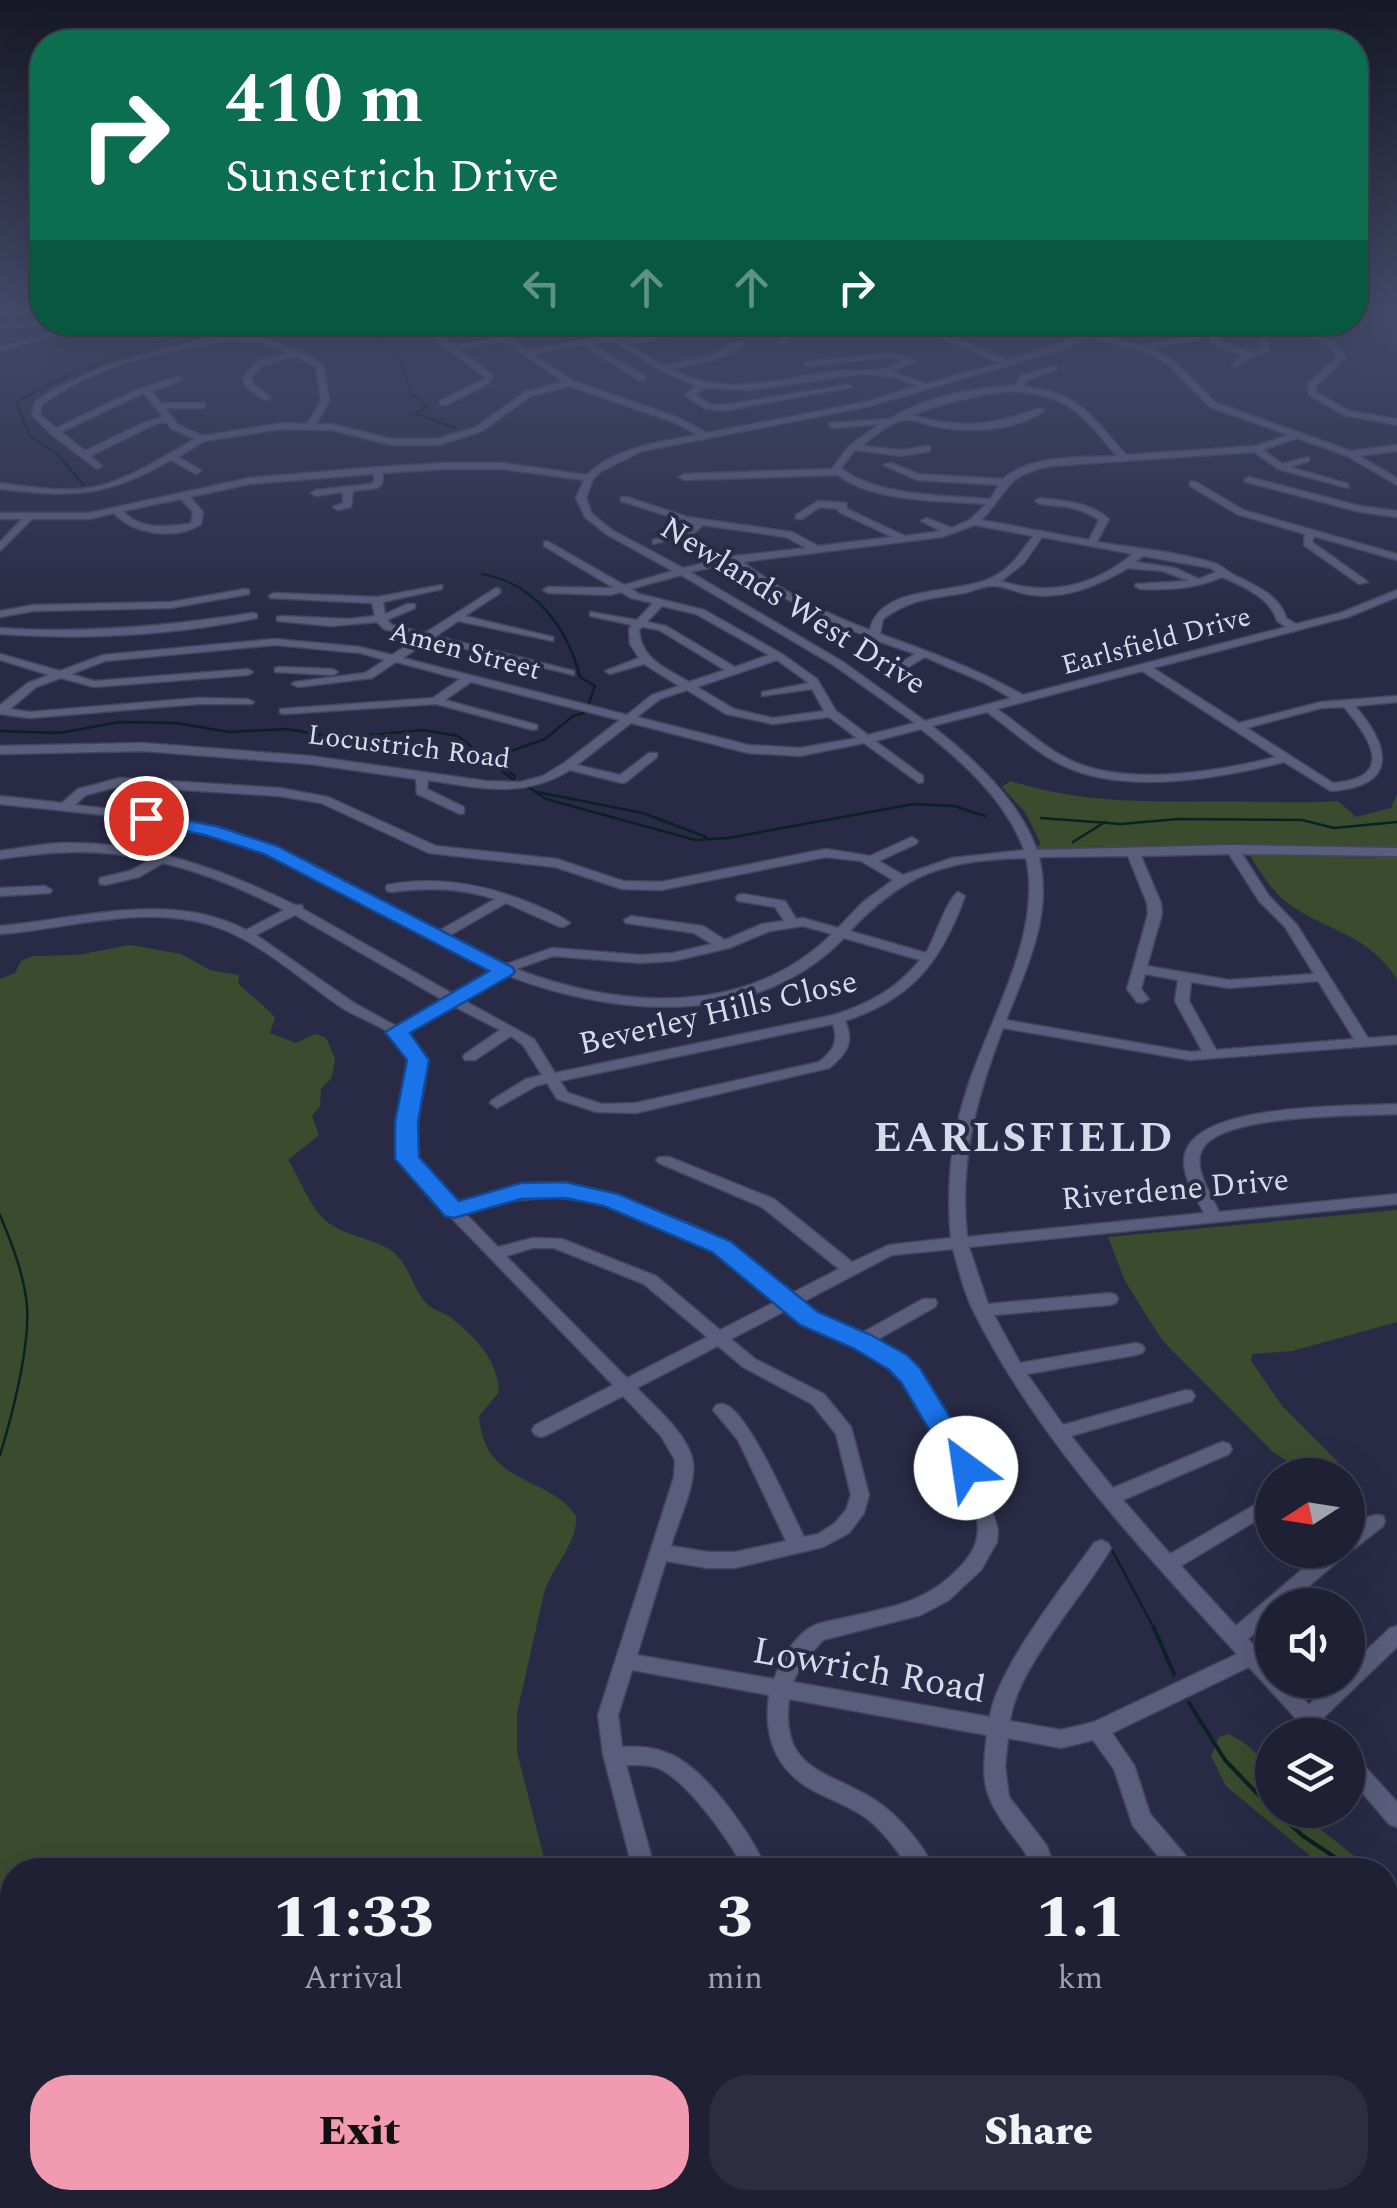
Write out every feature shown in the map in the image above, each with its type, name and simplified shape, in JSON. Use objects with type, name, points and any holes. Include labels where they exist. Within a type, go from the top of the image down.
[{"type":"street","points":[[38,414],[96,466]]},
{"type":"street","points":[[54,432],[93,414]]},
{"type":"street","points":[[165,414],[175,427],[202,439]]},
{"type":"street","points":[[311,425],[317,414]]},
{"type":"street","points":[[0,486],[53,492],[94,490],[128,480],[202,439],[311,425],[392,442],[438,442],[480,428],[500,414]]},
{"type":"street","points":[[659,414],[705,435]]},
{"type":"street","points":[[0,516],[118,512],[249,481],[378,470],[489,465],[588,478],[605,464],[639,449],[819,414]]},
{"type":"street","points":[[838,472],[838,464],[856,448],[888,421],[904,414]]},
{"type":"street","points":[[901,415],[957,428],[1003,424],[1031,414]]},
{"type":"street","points":[[1083,414],[1125,458]]},
{"type":"street","points":[[1240,414],[1350,454],[1397,482]]},
{"type":"street","points":[[1353,414],[1397,422]]},
{"type":"street","points":[[83,455],[106,447],[145,423],[168,419]]},
{"type":"street","points":[[833,425],[871,419],[888,421]]},
{"type":"street","points":[[975,522],[1002,482],[1039,465],[1256,449],[1296,435]]},
{"type":"street","points":[[856,448],[902,453],[927,449]]},
{"type":"street","points":[[1350,454],[1397,448]]},
{"type":"street","points":[[1256,449],[1281,467],[1345,486]]},
{"type":"street","points":[[170,456],[196,471]]},
{"type":"street","points":[[1281,467],[1306,459]]},
{"type":"street","points":[[888,465],[917,477],[1002,482]]},
{"type":"street","points":[[316,493],[374,486],[379,482],[378,470]]},
{"type":"street","points":[[684,477],[838,472],[874,488],[990,502]]},
{"type":"street","name":"Newlands West Drive","points":[[588,478],[581,498],[593,520],[812,648],[922,724],[961,756],[1005,803],[1033,854],[1038,874],[1035,925],[960,1133],[955,1180],[958,1241],[981,1310],[1059,1433],[1255,1659]]},
{"type":"street","points":[[1250,480],[1360,510],[1397,514]]},
{"type":"street","points":[[1193,484],[1240,512],[1397,557]]},
{"type":"street","points":[[338,506],[348,504],[348,491]]},
{"type":"street","points":[[118,512],[127,524],[136,527],[190,527],[196,524],[198,512],[184,496]]},
{"type":"street","points":[[624,499],[701,522],[789,534],[815,549]]},
{"type":"street","points":[[1040,501],[1100,514],[1104,519],[1093,541]]},
{"type":"street","points":[[799,518],[818,504],[842,506],[902,538]]},
{"type":"street","points":[[0,548],[27,518]]},
{"type":"street","points":[[926,521],[952,530]]},
{"type":"street","points":[[656,542],[685,534],[701,522]]},
{"type":"street","points":[[548,590],[602,594],[734,559],[902,538],[975,522],[1214,566],[1256,588],[1282,614],[1282,619],[1295,628]]},
{"type":"street","points":[[1310,533],[1305,538],[1307,543],[1363,582]]},
{"type":"street","points":[[874,639],[878,618],[884,612],[918,596],[996,583],[1018,564],[1038,534]]},
{"type":"street","points":[[548,544],[623,589],[700,612],[778,656],[816,686],[832,712],[919,780]]},
{"type":"street","points":[[1128,565],[1143,551]]},
{"type":"street","points":[[734,559],[751,575],[874,639],[990,680],[1021,699]]},
{"type":"street","points":[[996,583],[1026,592],[1057,594],[1128,565],[1153,564],[1182,572],[1196,581]]},
{"type":"street","points":[[1140,586],[1166,587],[1222,573]]},
{"type":"street","points":[[274,596],[376,600],[438,587]]},
{"type":"street","points":[[298,684],[368,676],[496,590]]},
{"type":"street","points":[[0,614],[33,608],[171,605],[246,592]]},
{"type":"street","name":"Earlsfield Drive","points":[[922,724],[1344,615],[1397,593]]},
{"type":"street","points":[[376,600],[381,620],[388,627],[570,673]]},
{"type":"street","points":[[660,602],[639,622],[634,636],[646,660],[730,712],[753,719],[788,720],[832,712]]},
{"type":"street","points":[[280,619],[381,620],[411,606]]},
{"type":"street","points":[[594,614],[662,628],[734,671]]},
{"type":"street","points":[[0,631],[115,632],[178,628],[254,616]]},
{"type":"street","points":[[456,616],[548,639]]},
{"type":"street","name":"Amen Street","points":[[0,711],[20,693],[56,673],[103,658],[275,642],[349,647],[765,752],[817,751],[922,724]]},
{"type":"street","points":[[893,672],[921,655]]},
{"type":"street","name":"Locustrich Road","points":[[0,750],[143,747],[310,760],[521,786],[547,779],[568,766],[656,696],[778,656]]},
{"type":"street","points":[[0,657],[101,684],[248,672]]},
{"type":"street","points":[[610,671],[646,660]]},
{"type":"street","points":[[1144,667],[1332,787],[1367,778],[1381,766],[1383,753],[1348,703]]},
{"type":"street","points":[[280,670],[324,671],[345,679]]},
{"type":"street","points":[[436,700],[469,678]]},
{"type":"street","points":[[766,694],[816,686]]},
{"type":"street","points":[[1238,728],[1321,705],[1397,699]]},
{"type":"street","points":[[284,711],[436,700],[533,727]]},
{"type":"street","points":[[0,711],[30,715],[198,701],[248,702]]},
{"type":"street","points":[[989,708],[1065,762],[1099,774],[1214,775],[1284,758]]},
{"type":"street","points":[[568,766],[622,779],[653,756]]},
{"type":"street","points":[[422,776],[421,791],[460,810]]},
{"type":"street","points":[[64,808],[88,790],[120,782],[300,794],[341,807],[434,850],[557,863],[604,881],[636,887],[672,884],[814,854],[845,854],[871,860],[902,878]]},
{"type":"street","points":[[0,800],[182,824],[253,843],[504,971],[580,997],[676,1003],[732,994],[772,980],[816,957],[871,898],[902,878],[948,863],[1033,854],[1232,849],[1397,852]]},
{"type":"street","points":[[871,860],[912,841]]},
{"type":"street","points":[[0,855],[67,847],[160,859],[230,877],[296,908],[530,1042],[562,1096],[584,1106],[636,1108],[824,1065],[837,1056],[844,1044],[844,1031],[837,1019]]},
{"type":"street","points":[[1232,849],[1264,898],[1290,925],[1364,1042]]},
{"type":"street","points":[[1133,852],[1155,914],[1134,989],[1142,999]]},
{"type":"street","points":[[105,881],[134,874],[160,859]]},
{"type":"street","points":[[392,888],[426,882],[476,888],[508,897],[563,924]]},
{"type":"street","points":[[0,892],[44,890]]},
{"type":"street","name":"Beverley Hills Close","points":[[497,1103],[531,1082],[837,1019],[895,996],[929,958],[948,927],[958,896]]},
{"type":"street","points":[[439,936],[508,897]]},
{"type":"street","points":[[742,898],[780,904],[791,922]]},
{"type":"street","points":[[245,936],[296,908]]},
{"type":"street","points":[[0,930],[177,913],[197,916],[245,936],[354,1009],[396,1032],[414,1050],[418,1060],[406,1122],[407,1159],[668,1430],[684,1460],[660,1552],[608,1715],[642,1858]]},
{"type":"street","points":[[631,920],[698,929],[724,945]]},
{"type":"street","points":[[396,1032],[504,971],[552,952],[656,958],[724,945],[766,927],[791,922],[840,931],[929,958]]},
{"type":"street","points":[[1140,969],[1229,984],[1322,977]]},
{"type":"street","points":[[1185,978],[1182,1001],[1211,1054]]},
{"type":"street","points":[[999,1022],[1158,1053],[1211,1054],[1397,1040]]},
{"type":"street","points":[[470,1057],[510,1030]]},
{"type":"street","points":[[1214,1218],[1192,1167],[1192,1154],[1206,1134],[1242,1120],[1397,1108]]},
{"type":"street","points":[[664,1160],[768,1203],[849,1268]]},
{"type":"street","points":[[454,1210],[496,1196],[543,1189],[610,1200],[721,1246],[809,1319],[862,1341],[898,1362],[911,1375],[966,1468],[989,1534],[959,1583],[937,1600],[817,1633],[803,1642],[791,1660],[776,1725],[790,1761],[802,1773],[867,1807],[888,1823],[915,1858]]},
{"type":"street","name":"Riverdene Drive","points":[[541,1430],[892,1249],[1397,1200]]},
{"type":"street","points":[[496,1253],[541,1242],[574,1249],[661,1286],[749,1363],[818,1399],[846,1432],[860,1495],[855,1513],[824,1540],[735,1560],[660,1552]]},
{"type":"street","points":[[981,1310],[1110,1299]]},
{"type":"street","points":[[862,1341],[929,1303]]},
{"type":"street","points":[[1017,1370],[1136,1349]]},
{"type":"street","points":[[1059,1433],[1186,1396]]},
{"type":"street","points":[[722,1410],[745,1436],[798,1545]]},
{"type":"street","points":[[1111,1497],[1223,1449]]},
{"type":"street","points":[[1170,1563],[1255,1512]]},
{"type":"street","points":[[1365,1529],[1376,1521]]},
{"type":"street","points":[[1040,1858],[1000,1801],[996,1788],[998,1730],[1008,1684],[1101,1548]]},
{"type":"street","points":[[1294,1588],[1317,1568]]},
{"type":"street","points":[[1235,1638],[1255,1621]]},
{"type":"street","points":[[1309,1718],[1397,1634]]},
{"type":"street","name":"Lowrich Road","points":[[626,1661],[1061,1739],[1098,1730],[1252,1656]]},
{"type":"street","name":"Newlands West Drive","points":[[1291,1698],[1309,1718]]},
{"type":"street","points":[[1098,1730],[1123,1765],[1141,1819],[1174,1858]]},
{"type":"street","points":[[615,1756],[649,1756],[671,1764],[747,1848],[751,1858]]},
{"type":"street","points":[[1365,1778],[1393,1805]]},
{"type":"green space","points":[[1010,781],[1073,795],[1134,801],[1338,801],[1356,817],[1391,808],[1397,794],[1397,979],[1373,952],[1281,898],[1241,843],[1059,849],[1048,858],[1015,859],[1041,844],[1025,812],[1002,787]]},
{"type":"green space","points":[[130,945],[181,954],[210,970],[239,975],[238,983],[275,1018],[270,1033],[296,1043],[315,1034],[326,1038],[335,1058],[332,1077],[321,1089],[320,1106],[312,1116],[319,1135],[288,1160],[323,1218],[393,1252],[428,1305],[450,1317],[483,1349],[494,1369],[499,1392],[479,1416],[493,1456],[505,1468],[565,1503],[576,1516],[573,1536],[544,1593],[517,1713],[517,1752],[544,1858],[0,1858],[0,979],[15,973],[21,961],[33,956],[77,955]]},
{"type":"green space","points":[[1397,1210],[1397,1322],[1292,1351],[1252,1354],[1251,1361],[1283,1407],[1334,1458],[1282,1458],[1273,1452],[1162,1340],[1125,1281],[1108,1237]]},
{"type":"green space","points":[[1228,1734],[1255,1753],[1255,1810],[1226,1786],[1211,1756],[1219,1737]]},
{"type":"green space","points":[[1277,1828],[1319,1828],[1357,1858],[1313,1858]]},
{"type":"waterway","points":[[21,414],[30,436],[57,454],[84,485]]},
{"type":"waterway","points":[[416,414],[455,428]]},
{"type":"waterway","points":[[482,574],[518,587],[546,611],[567,642],[580,677],[595,686],[589,703]]},
{"type":"waterway","points":[[514,780],[515,776],[502,767],[511,751],[545,739],[573,716],[584,713]]},
{"type":"waterway","points":[[0,731],[59,733],[120,722],[177,723],[229,732],[287,729],[338,738],[423,730],[458,736],[517,783]]},
{"type":"waterway","points":[[528,787],[546,799],[695,840],[728,838],[914,804],[954,806],[985,816]]},
{"type":"waterway","points":[[537,792],[643,813],[706,837]]},
{"type":"waterway","points":[[1041,818],[1104,823]]},
{"type":"waterway","points":[[1104,823],[1302,820],[1334,828],[1397,822]]},
{"type":"waterway","points":[[1073,842],[1104,823]]},
{"type":"waterway","points":[[0,1215],[20,1271],[27,1306],[19,1381],[0,1455]]},
{"type":"waterway","points":[[1112,1550],[1154,1629]]},
{"type":"waterway","points":[[1154,1629],[1174,1674]]},
{"type":"waterway","points":[[1189,1703],[1225,1760],[1255,1791]]},
{"type":"waterway","points":[[1294,1828],[1336,1858]]},
{"type":"district","name":"EARLSFIELD","points":[[1024,1138]]},
{"type":"route","points":[[146,818],[209,830],[270,850],[504,971],[396,1032],[414,1050],[418,1060],[419,1072],[406,1122],[407,1159],[454,1210],[521,1191],[565,1190],[610,1200],[721,1246],[809,1319],[862,1341],[898,1362],[911,1375],[966,1468]]}]
